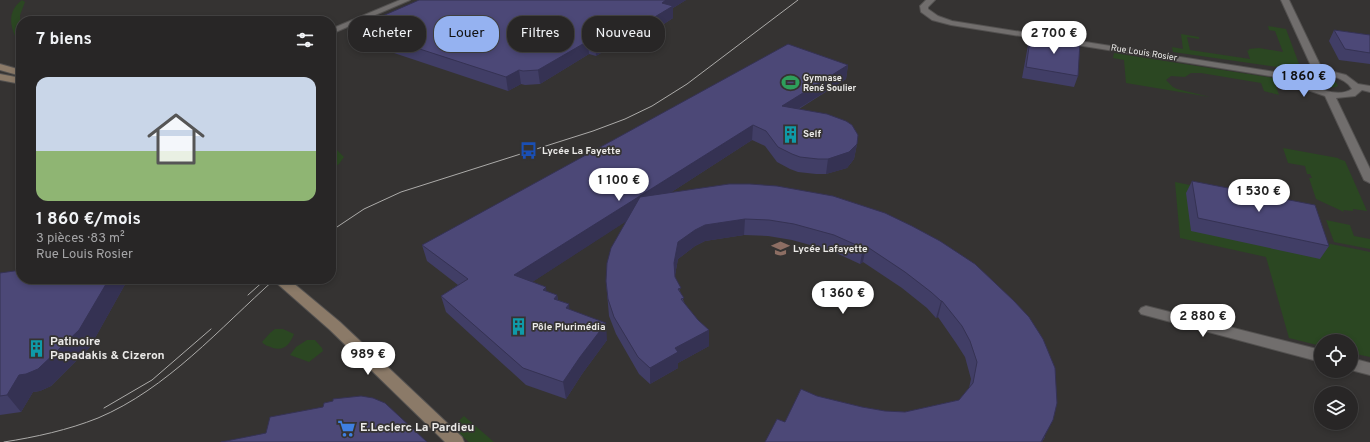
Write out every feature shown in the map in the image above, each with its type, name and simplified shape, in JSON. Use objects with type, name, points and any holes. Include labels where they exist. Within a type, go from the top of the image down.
[{"type":"main road","points":[[0,67],[16,72]]},
{"type":"main road","points":[[0,76],[16,80]]},
{"type":"main road","points":[[286,284],[335,326],[456,442]]},
{"type":"street","points":[[336,30],[406,0]]},
{"type":"street","name":"Rue Louis Rosier","points":[[931,0],[924,6],[924,10],[935,18],[951,22],[1293,77]]},
{"type":"street","points":[[1285,0],[1318,71]]},
{"type":"street","points":[[1356,86],[1357,90],[1348,95],[1329,94],[1305,87],[1297,82],[1293,77],[1293,73],[1298,71],[1318,71],[1341,77],[1356,86],[1370,89]]},
{"type":"street","points":[[1329,94],[1370,180]]},
{"type":"street","points":[[1146,311],[1314,354]]},
{"type":"street","points":[[1358,366],[1370,369]]},
{"type":"green space","points":[[22,0],[25,2],[20,16],[16,16],[15,36],[11,16]]},
{"type":"green space","points":[[1268,26],[1286,29],[1299,64],[1284,68],[1173,52],[1172,47],[1183,49],[1181,34],[1199,37],[1199,39],[1187,37],[1190,50],[1250,59],[1247,50],[1249,51],[1249,49],[1259,48],[1283,52],[1275,31],[1269,30]]},
{"type":"green space","points":[[1114,53],[1273,78],[1279,95],[1264,91],[1261,83],[1201,73],[1191,73],[1185,77],[1171,76],[1166,80],[1177,89],[1210,97],[1126,83],[1124,60],[1113,58]]},
{"type":"green space","points":[[1312,76],[1331,79],[1338,86],[1331,88],[1319,86],[1309,80]]},
{"type":"green space","points":[[1283,148],[1338,158],[1345,161],[1367,211],[1353,209],[1353,211],[1343,210],[1344,212],[1316,199],[1309,178],[1312,178],[1310,174],[1307,174],[1305,166],[1288,163]]},
{"type":"green space","points":[[336,149],[344,157],[336,166]]},
{"type":"green space","points":[[1175,182],[1308,209],[1326,243],[1370,252],[1370,357],[1358,354],[1358,334],[1314,334],[1314,344],[1289,338],[1266,257],[1180,238]]},
{"type":"green space","points":[[1326,220],[1350,225],[1354,236],[1370,239],[1370,249],[1334,242]]},
{"type":"green space","points":[[275,329],[283,329],[294,334],[289,344],[284,348],[273,348],[262,342]]},
{"type":"green space","points":[[307,340],[315,340],[323,351],[309,362],[290,355],[296,347]]},
{"type":"green space","points":[[464,416],[494,442],[469,442],[452,427]]},
{"type":"building","points":[[419,0],[666,0],[662,3],[673,6],[656,16],[582,16],[582,44],[574,49],[574,16],[507,16],[507,52],[569,52],[538,70],[519,70],[506,77],[426,51],[426,16],[382,16]]},
{"type":"building","points":[[1334,30],[1370,35],[1370,53],[1345,49]]},
{"type":"building","points":[[1031,34],[1080,42],[1078,76],[1026,67]]},
{"type":"building","points":[[788,44],[848,65],[782,106],[827,114],[846,121],[852,125],[858,135],[857,144],[849,152],[828,159],[800,157],[778,147],[766,131],[753,125],[514,275],[546,287],[543,290],[557,295],[554,299],[569,304],[566,308],[606,323],[563,382],[523,368],[441,296],[468,279],[422,245]]},
{"type":"building","points":[[1192,181],[1315,205],[1329,246],[1198,218]]},
{"type":"building","points":[[729,184],[777,186],[833,196],[885,213],[940,241],[975,264],[1029,317],[1043,339],[1055,368],[1057,403],[1053,420],[1041,442],[765,442],[777,419],[785,422],[801,389],[817,396],[862,407],[885,411],[905,412],[959,400],[973,383],[977,362],[970,341],[962,326],[942,301],[905,272],[866,246],[863,248],[834,235],[794,224],[769,220],[745,219],[705,225],[678,242],[674,263],[675,277],[681,288],[678,289],[684,298],[681,299],[698,320],[709,330],[675,348],[678,352],[650,368],[638,357],[614,317],[608,299],[606,281],[607,263],[611,248],[640,197]]},
{"type":"building","name":"Patinoire Papadakis & Cizeron","points":[[16,271],[16,284],[106,284],[79,330],[38,369],[19,375],[7,395],[0,396],[0,273]]},
{"type":"building","points":[[361,396],[373,398],[385,403],[427,442],[221,442],[266,433],[270,417],[323,407],[324,403],[333,401],[333,399]]},
{"type":"tram line","points":[[336,228],[364,209],[401,192],[593,131],[625,119],[652,106],[687,84],[798,0]]},
{"type":"tram line","points":[[248,295],[260,284]]},
{"type":"tram line","points":[[4,442],[64,430],[98,418],[123,406],[147,391],[192,356],[270,284]]},
{"type":"tram line","points":[[104,408],[152,380],[211,329]]},
{"type":"place","name":"Gymnase René Soulier","points":[[790,83]]},
{"type":"place","name":"Self","points":[[790,134]]},
{"type":"place","name":"Lycée La Fayette","points":[[529,151]]},
{"type":"place","name":"Lycée Lafayette","points":[[780,249]]},
{"type":"place","name":"Pôle Plurimédia","points":[[519,327]]},
{"type":"place","name":"Patinoire Papadakis & Cizeron","points":[[37,349]]},
{"type":"place","name":"E.Leclerc La Pardieu","points":[[347,428]]}]
